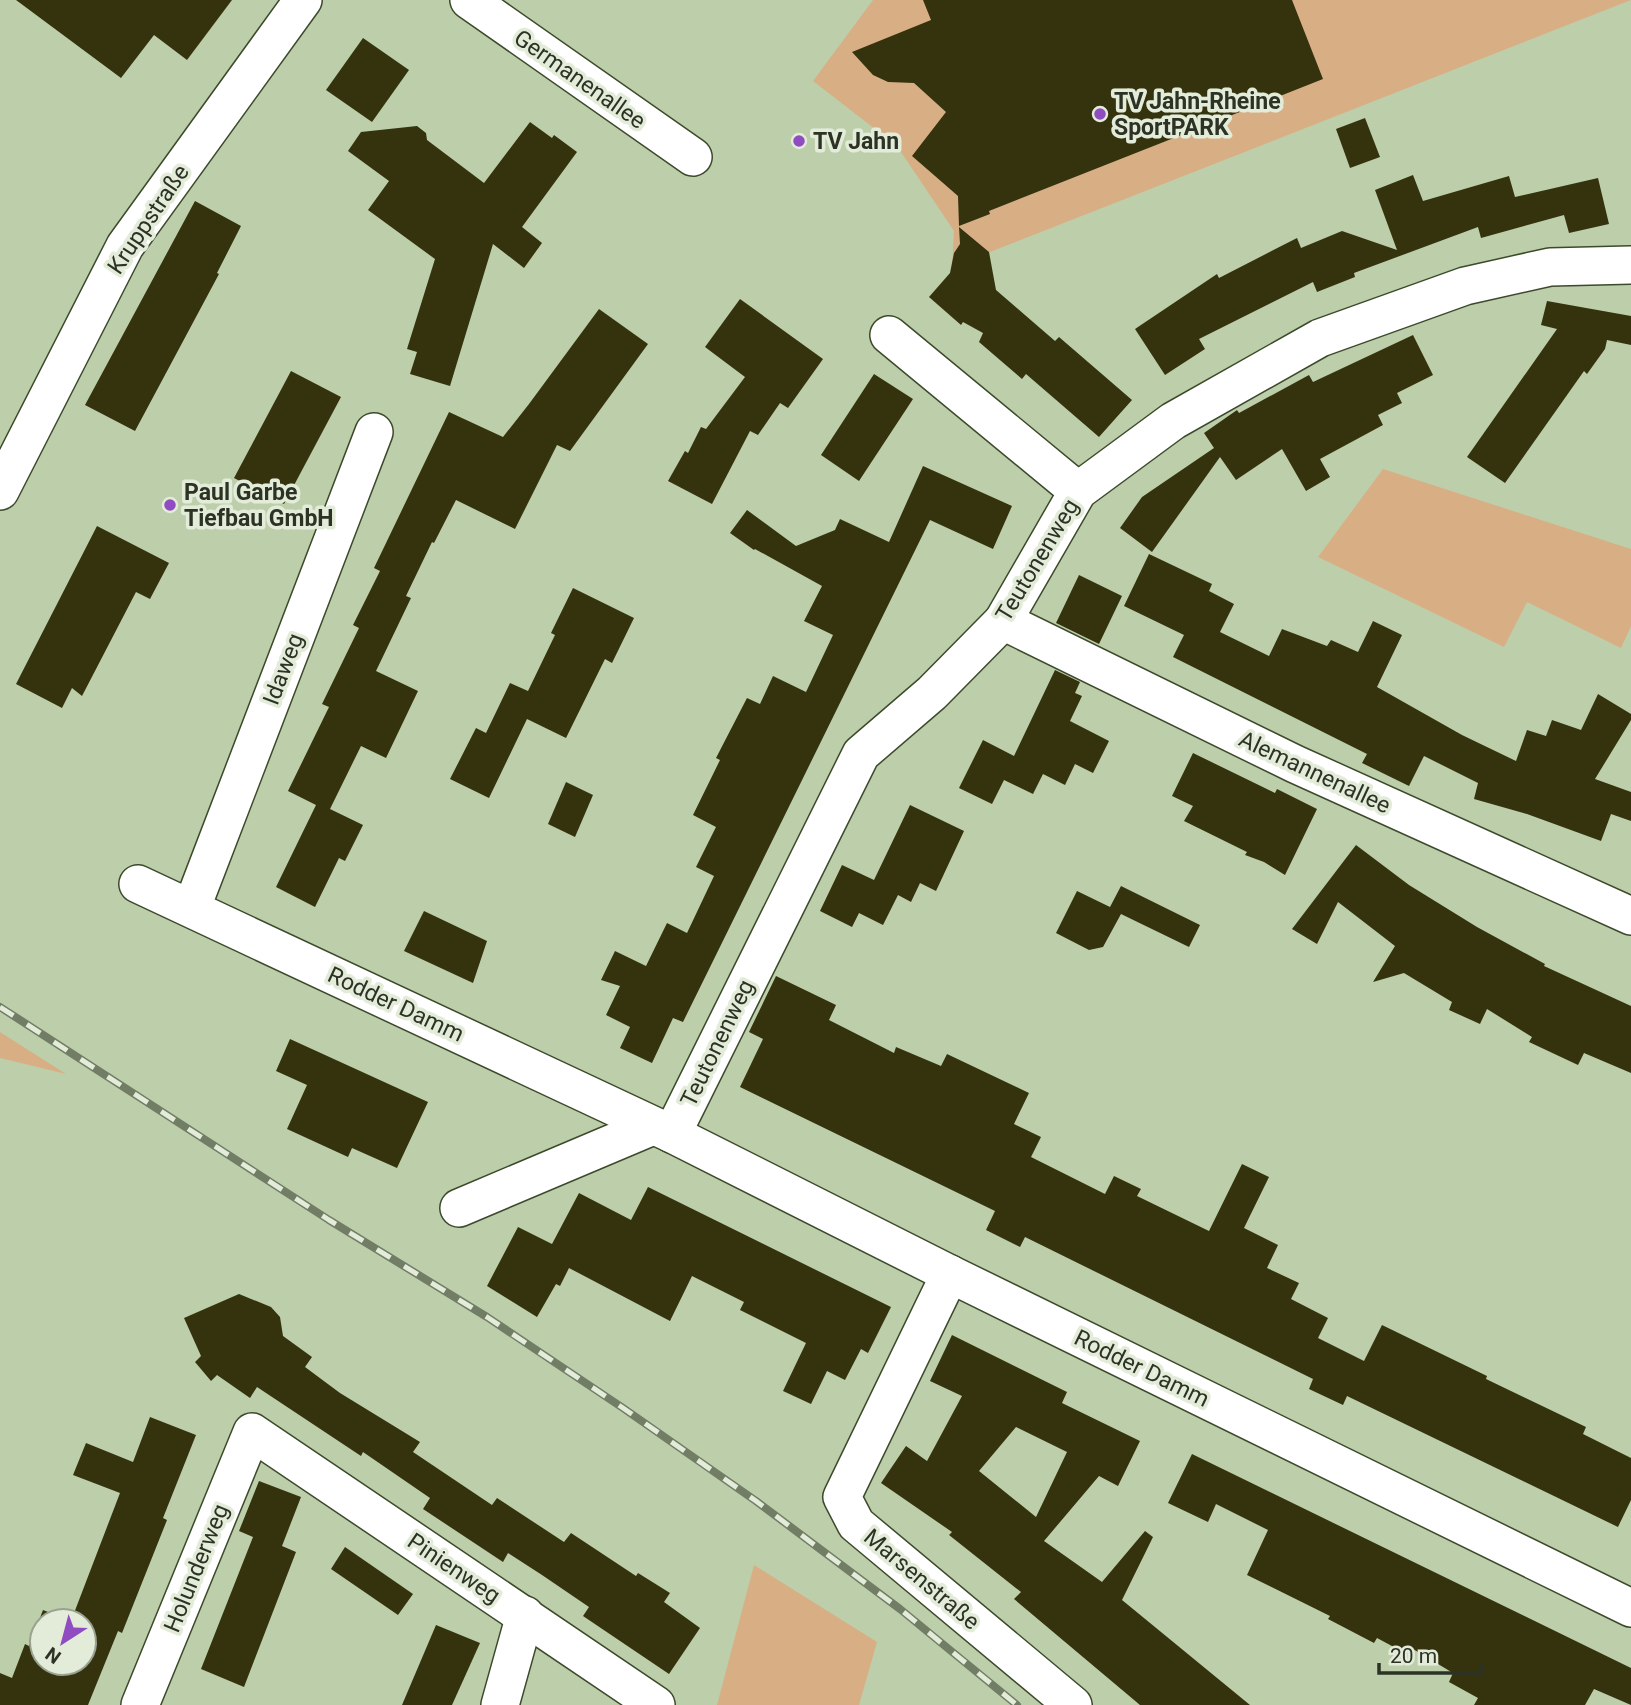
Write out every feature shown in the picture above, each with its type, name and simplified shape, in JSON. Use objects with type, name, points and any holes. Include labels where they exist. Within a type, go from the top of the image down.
[{"type":"street","name":"Kruppstraße","points":[[0,491],[125,246],[303,0]]},
{"type":"street","name":"Germanenallee","points":[[469,0],[692,157]]},
{"type":"street","name":"Teutonenweg","points":[[663,1130],[860,754],[932,693],[1003,621],[1078,491],[1173,421],[1320,338],[1465,286],[1550,267],[1631,265]]},
{"type":"street","points":[[889,335],[1078,491]]},
{"type":"street","name":"Idaweg","points":[[192,907],[374,432]]},
{"type":"street","name":"Alemannenallee","points":[[1003,621],[1295,764],[1631,916]]},
{"type":"street","name":"Rodder Damm","points":[[138,884],[663,1130],[1631,1608]]},
{"type":"street","points":[[459,1208],[663,1130]]},
{"type":"street","name":"Marsenstraße","points":[[950,1274],[842,1497],[856,1524],[1073,1705]]},
{"type":"street","name":"Pinienweg","points":[[252,1432],[656,1705]]},
{"type":"street","name":"Holunderweg","points":[[140,1705],[252,1432]]},
{"type":"street","points":[[500,1705],[525,1615]]},
{"type":"shaded area","name":"TV Jahn-Rheine SportPARK","points":[[873,0],[1631,0],[952,267],[954,231],[897,146],[813,81]]},
{"type":"shaded area","points":[[1383,469],[1631,549],[1631,626],[1621,648],[1527,602],[1504,647],[1318,557]]},
{"type":"shaded area","points":[[0,1032],[66,1074],[0,1058]]},
{"type":"shaded area","points":[[754,1565],[877,1642],[859,1705],[717,1705]]},
{"type":"building","points":[[16,0],[232,0],[187,60],[154,35],[121,78]]},
{"type":"building","points":[[923,0],[1292,0],[1323,79],[989,211],[990,214],[959,226],[958,196],[912,156],[946,112],[914,83],[888,82],[873,75],[852,52],[931,20]]},
{"type":"building","points":[[363,38],[409,70],[372,122],[326,90]]},
{"type":"building","points":[[1365,118],[1380,157],[1350,168],[1336,129]]},
{"type":"building","points":[[530,122],[577,152],[522,227],[542,243],[524,268],[493,244],[450,386],[410,374],[417,352],[407,349],[435,259],[368,210],[389,181],[348,151],[361,132],[417,126],[426,133],[427,140],[484,183]]},
{"type":"building","points":[[1413,175],[1423,201],[1509,176],[1515,197],[1598,178],[1609,224],[1569,233],[1564,215],[1481,238],[1478,227],[1354,273],[1355,277],[1317,292],[1313,282],[1199,339],[1205,349],[1165,375],[1135,329],[1217,274],[1219,278],[1297,238],[1301,248],[1342,231],[1397,250],[1375,190]]},
{"type":"building","points":[[195,201],[241,226],[217,273],[219,274],[135,431],[85,405]]},
{"type":"building","points":[[959,227],[989,252],[996,290],[1055,341],[1059,337],[1132,400],[1099,437],[1026,374],[1022,379],[979,342],[983,333],[963,322],[961,325],[929,297],[950,273],[954,253],[960,244]]},
{"type":"building","points":[[740,299],[823,359],[788,408],[780,403],[758,435],[750,431],[712,504],[668,481],[685,451],[688,453],[701,427],[706,429],[745,377],[705,347]]},
{"type":"building","points":[[1547,301],[1631,316],[1631,345],[1607,340],[1605,349],[1587,374],[1584,371],[1505,483],[1467,457],[1557,329],[1541,325]]},
{"type":"building","points":[[599,309],[648,344],[570,451],[557,445],[515,529],[456,500],[406,596],[411,598],[376,671],[418,691],[386,758],[361,746],[330,809],[363,825],[345,861],[339,858],[315,907],[276,887],[316,805],[288,791],[329,707],[322,704],[359,628],[353,625],[380,571],[374,568],[449,412],[503,437]]},
{"type":"building","points":[[1413,335],[1433,375],[1397,393],[1402,403],[1378,415],[1383,425],[1320,459],[1330,477],[1306,491],[1282,449],[1236,480],[1220,457],[1152,552],[1120,528],[1142,497],[1214,448],[1204,433],[1237,410],[1239,413],[1309,375],[1313,382]]},
{"type":"building","points":[[291,371],[341,397],[284,504],[234,478]]},
{"type":"building","points":[[874,374],[913,399],[859,481],[821,455]]},
{"type":"building","points":[[923,466],[1012,506],[993,549],[930,520],[683,1022],[673,1018],[652,1063],[620,1048],[630,1027],[606,1015],[620,986],[601,980],[615,951],[646,966],[667,923],[687,933],[714,876],[696,867],[716,827],[693,815],[720,760],[716,758],[747,698],[760,704],[773,676],[806,692],[833,635],[804,621],[822,586],[754,550],[730,533],[747,510],[796,546],[835,530],[840,519],[889,542]]},
{"type":"building","points":[[97,526],[169,563],[150,599],[136,592],[82,696],[72,688],[62,708],[16,684]]},
{"type":"building","points":[[1149,554],[1212,584],[1209,591],[1234,604],[1220,632],[1269,656],[1282,629],[1327,646],[1331,640],[1358,652],[1373,621],[1402,635],[1377,687],[1462,735],[1516,761],[1527,730],[1546,736],[1552,720],[1581,730],[1598,694],[1631,714],[1631,720],[1595,779],[1631,792],[1631,821],[1611,814],[1601,841],[1527,814],[1474,799],[1478,783],[1424,756],[1409,786],[1362,763],[1367,754],[1173,657],[1184,635],[1124,606]]},
{"type":"building","points":[[1079,575],[1122,596],[1099,644],[1056,623]]},
{"type":"building","points":[[573,588],[634,618],[612,663],[605,659],[566,738],[527,719],[489,798],[450,779],[476,728],[486,733],[510,683],[528,691],[555,635],[551,633]]},
{"type":"building","points":[[1055,670],[1080,682],[1075,693],[1082,696],[1070,721],[1109,741],[1093,773],[1075,764],[1065,785],[1043,774],[1033,794],[1004,780],[992,804],[959,788],[983,740],[1014,756]]},
{"type":"building","points":[[1193,753],[1275,793],[1277,789],[1317,809],[1285,875],[1264,862],[1245,855],[1247,852],[1184,821],[1193,806],[1172,796]]},
{"type":"building","points":[[566,782],[593,795],[575,837],[548,824]]},
{"type":"building","points":[[910,805],[964,831],[936,891],[920,883],[911,902],[898,895],[883,925],[859,913],[852,927],[820,911],[842,865],[874,880]]},
{"type":"building","points":[[1356,845],[1409,885],[1477,927],[1545,964],[1544,966],[1631,1006],[1631,1073],[1584,1053],[1578,1065],[1529,1042],[1532,1037],[1487,1009],[1480,1024],[1449,1010],[1452,1002],[1404,973],[1373,982],[1395,946],[1338,902],[1317,944],[1292,929]]},
{"type":"building","points":[[1121,886],[1200,925],[1189,947],[1121,914],[1103,947],[1089,950],[1056,933],[1077,891],[1110,907]]},
{"type":"building","points":[[424,911],[487,941],[473,983],[404,951]]},
{"type":"building","points":[[776,976],[836,1005],[829,1020],[894,1053],[896,1047],[941,1066],[947,1054],[1029,1093],[1014,1124],[1041,1137],[1031,1157],[1105,1194],[1114,1176],[1141,1189],[1137,1196],[1209,1231],[1242,1164],[1269,1177],[1244,1228],[1278,1245],[1267,1268],[1299,1283],[1291,1299],[1328,1318],[1318,1338],[1364,1361],[1382,1325],[1586,1427],[1583,1434],[1631,1458],[1631,1500],[1618,1527],[1347,1396],[1343,1405],[1309,1389],[1313,1379],[1025,1237],[1020,1247],[986,1230],[995,1211],[740,1087],[763,1039],[749,1032]]},
{"type":"building","points":[[290,1039],[428,1102],[397,1168],[352,1148],[348,1157],[287,1129],[307,1085],[276,1071]]},
{"type":"building","points":[[648,1187],[891,1307],[868,1353],[861,1349],[845,1380],[827,1371],[811,1404],[783,1391],[806,1343],[740,1310],[744,1302],[692,1276],[670,1321],[569,1268],[560,1286],[556,1284],[537,1317],[487,1286],[518,1227],[552,1244],[579,1193],[631,1220]]},
{"type":"building","points":[[239,1294],[271,1307],[280,1317],[283,1336],[312,1357],[305,1367],[340,1393],[420,1442],[413,1452],[492,1505],[497,1498],[564,1542],[571,1533],[636,1576],[638,1573],[670,1593],[664,1602],[700,1628],[669,1674],[583,1616],[589,1607],[542,1575],[508,1553],[503,1562],[423,1509],[430,1498],[363,1452],[361,1456],[257,1387],[250,1398],[217,1375],[211,1381],[195,1362],[201,1356],[184,1318]]},
{"type":"building","points":[[952,1335],[1067,1392],[1062,1403],[1140,1441],[1118,1486],[1099,1476],[1044,1541],[1102,1582],[1145,1531],[1153,1537],[1122,1600],[1250,1705],[1140,1705],[1014,1599],[1021,1592],[949,1535],[952,1532],[881,1483],[906,1446],[927,1461],[962,1396],[930,1381]],"holes":[[[1016,1427],[1067,1452],[1036,1517],[979,1471]]]},
{"type":"building","points":[[150,1417],[196,1435],[163,1518],[167,1520],[122,1633],[118,1631],[88,1705],[0,1705],[0,1673],[12,1678],[25,1644],[28,1646],[28,1677],[98,1677],[98,1607],[76,1607],[120,1493],[73,1475],[86,1443],[133,1462]]},
{"type":"building","points":[[1192,1454],[1631,1668],[1631,1705],[1594,1689],[1585,1705],[1474,1705],[1478,1698],[1449,1682],[1453,1673],[1408,1646],[1405,1653],[1377,1638],[1374,1643],[1328,1619],[1330,1616],[1247,1575],[1268,1530],[1216,1504],[1208,1522],[1168,1503]]},
{"type":"building","points":[[259,1481],[301,1497],[282,1546],[296,1552],[244,1687],[201,1669],[253,1537],[239,1531]]},
{"type":"building","points":[[345,1547],[413,1594],[398,1615],[331,1569]]},
{"type":"building","points":[[436,1625],[480,1643],[452,1705],[402,1705]]},
{"type":"railway","points":[[0,1007],[329,1220],[487,1317],[623,1408],[756,1501],[900,1609],[1017,1705]]},
{"type":"place","name":"TV Jahn-Rheine SportPARK","points":[[1100,114]]},
{"type":"place","name":"TV Jahn","points":[[799,141]]},
{"type":"place","name":"Paul Garbe Tiefbau GmbH","points":[[170,505]]}]
